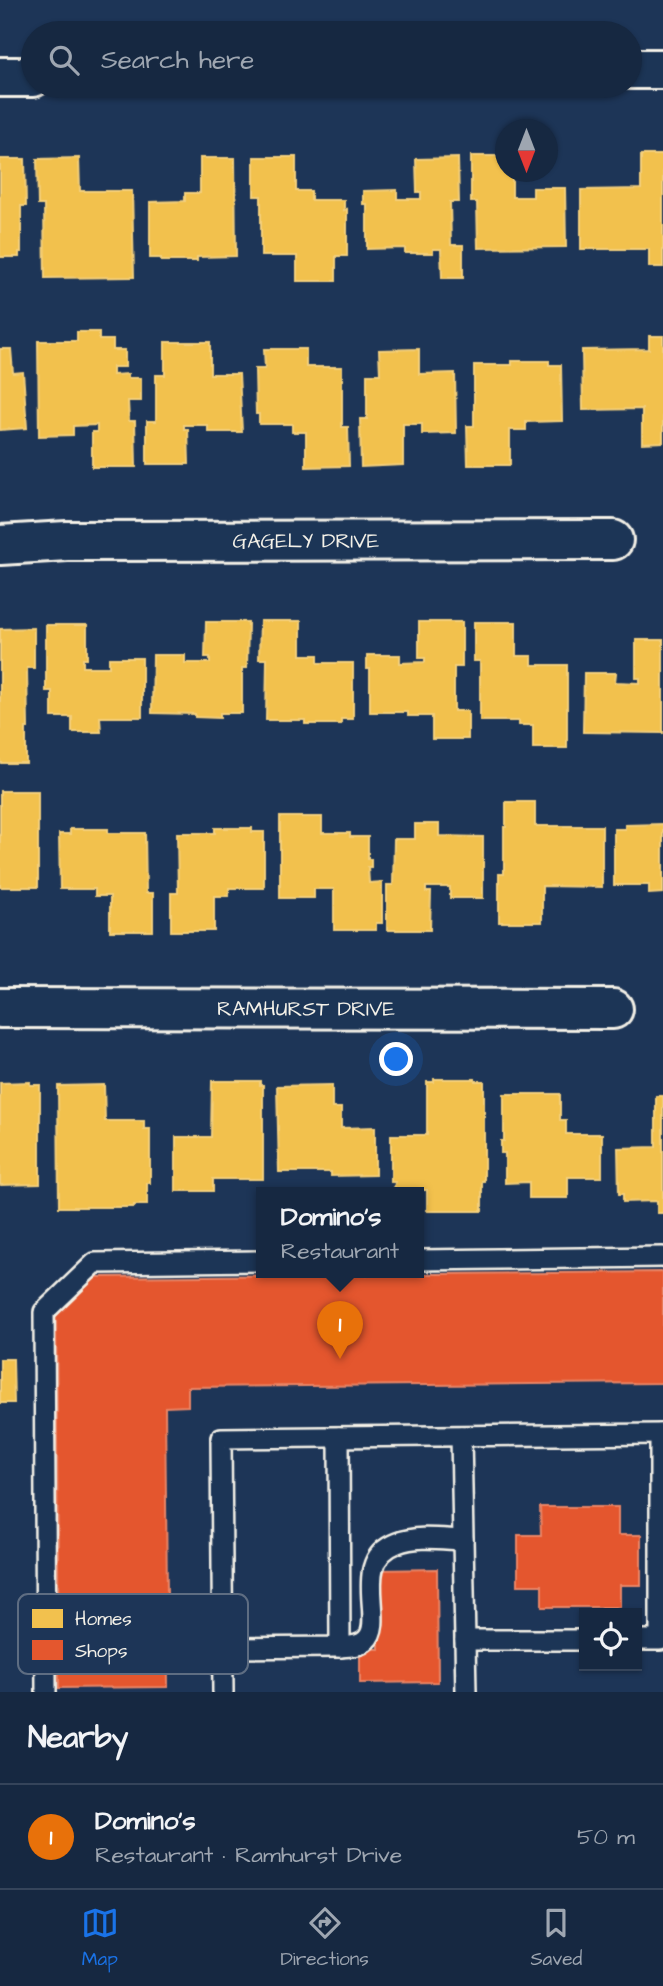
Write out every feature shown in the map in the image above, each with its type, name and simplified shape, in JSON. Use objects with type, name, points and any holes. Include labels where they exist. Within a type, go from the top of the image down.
[{"type":"street","points":[[642,69],[663,69]]},
{"type":"street","points":[[0,77],[21,77]]},
{"type":"street","name":"GAGELY DRIVE","points":[[0,545],[67,541],[613,540]]},
{"type":"street","name":"RAMHURST DRIVE","points":[[0,1008],[612,1009]]},
{"type":"lane","points":[[424,1260],[663,1257]]},
{"type":"lane","points":[[45,1594],[44,1312],[94,1263],[256,1261]]},
{"type":"lane","points":[[222,1594],[221,1438],[662,1434],[660,1640],[642,1640]]},
{"type":"lane","points":[[461,1436],[466,1692]]},
{"type":"lane","points":[[339,1437],[340,1647]]},
{"type":"lane","points":[[248,1648],[359,1645],[368,1639],[372,1630],[372,1572],[379,1556],[395,1544],[416,1538],[463,1540]]},
{"type":"lane","points":[[465,1640],[579,1640]]},
{"type":"lane","points":[[46,1674],[46,1692]]},
{"type":"lane","points":[[223,1674],[223,1692]]},
{"type":"building: Homes","points":[[641,155],[663,155],[663,267],[649,267],[649,249],[581,249],[581,190],[641,189]]},
{"type":"building: Homes","points":[[471,156],[495,156],[495,182],[512,182],[512,197],[533,197],[533,188],[565,188],[566,247],[478,248],[477,202],[471,202]]},
{"type":"building: Homes","points":[[254,157],[296,157],[296,191],[311,191],[311,200],[344,200],[344,210],[347,209],[347,256],[336,256],[336,281],[297,281],[297,256],[261,256],[261,196],[254,196]]},
{"type":"building: Homes","points":[[79,158],[80,191],[132,191],[134,277],[45,278],[44,205],[38,205],[37,159]]},
{"type":"building: Homes","points":[[200,158],[235,158],[236,256],[197,257],[197,261],[161,261],[161,258],[150,258],[150,202],[185,201],[185,193],[200,193]]},
{"type":"building: Homes","points":[[458,158],[459,202],[450,202],[451,245],[463,245],[463,278],[442,278],[441,249],[433,249],[433,253],[405,253],[405,248],[367,249],[367,204],[363,204],[363,191],[397,190],[397,199],[421,199],[421,192],[417,192],[416,159]]},
{"type":"building: Homes","points":[[0,159],[25,159],[26,206],[21,206],[19,257],[0,257]]},
{"type":"building: Homes","points":[[77,332],[99,332],[99,340],[113,340],[113,350],[125,350],[125,367],[113,367],[113,375],[128,374],[128,378],[141,378],[141,401],[128,401],[129,421],[135,421],[136,467],[92,467],[92,432],[97,432],[97,425],[73,426],[73,435],[39,436],[38,341],[77,341]]},
{"type":"building: Homes","points":[[649,336],[663,336],[663,442],[642,443],[642,409],[583,410],[582,350],[649,349]]},
{"type":"building: Homes","points":[[165,342],[210,342],[210,374],[239,374],[242,432],[208,432],[208,425],[184,425],[184,429],[188,429],[189,464],[147,464],[147,421],[156,421],[156,375],[165,375]]},
{"type":"building: Homes","points":[[0,349],[11,349],[13,373],[23,372],[27,428],[0,430]]},
{"type":"building: Homes","points":[[264,349],[306,349],[306,367],[342,367],[342,427],[348,427],[349,466],[306,467],[306,432],[292,432],[292,424],[259,424],[259,414],[256,414],[255,369],[265,369]]},
{"type":"building: Homes","points":[[419,349],[419,374],[455,373],[456,433],[422,434],[422,424],[403,424],[403,465],[361,467],[360,419],[367,419],[367,374],[380,374],[379,350]]},
{"type":"building: Homes","points":[[512,361],[549,361],[549,365],[561,365],[562,421],[526,422],[526,430],[510,430],[510,465],[468,465],[467,426],[474,426],[474,365],[512,365]]},
{"type":"building: Homes","points":[[260,621],[301,621],[301,655],[318,655],[318,663],[353,663],[353,719],[341,719],[341,724],[266,720],[267,659],[259,659]]},
{"type":"building: Homes","points":[[206,622],[248,622],[247,668],[242,668],[242,713],[220,713],[220,718],[195,717],[195,714],[152,713],[153,655],[185,655],[185,663],[210,663],[210,657],[205,657]]},
{"type":"building: Homes","points":[[419,622],[462,622],[462,667],[454,667],[454,711],[468,711],[468,739],[432,739],[432,716],[408,716],[408,712],[370,712],[370,669],[367,669],[367,655],[400,655],[400,663],[425,662],[425,658],[419,658]]},
{"type":"building: Homes","points":[[474,622],[516,622],[516,656],[532,656],[532,665],[567,665],[567,748],[533,748],[533,725],[519,725],[519,721],[480,721],[480,661],[474,661]]},
{"type":"building: Homes","points":[[46,625],[87,625],[87,659],[83,659],[83,667],[109,667],[109,658],[142,658],[142,717],[100,717],[101,732],[72,732],[72,717],[52,717],[52,691],[46,691]]},
{"type":"building: Homes","points":[[34,628],[34,668],[27,668],[26,763],[0,763],[0,629]]},
{"type":"building: Homes","points":[[636,640],[663,640],[663,733],[583,732],[584,673],[616,673],[615,682],[640,683],[640,678],[636,678]]},
{"type":"building: Homes","points":[[0,791],[38,791],[38,887],[0,887]]},
{"type":"building: Homes","points":[[506,802],[535,802],[535,826],[602,826],[602,887],[542,886],[542,922],[499,922],[499,874],[504,874]]},
{"type":"building: Homes","points":[[280,817],[322,817],[322,833],[350,833],[350,837],[368,837],[368,859],[371,859],[371,867],[368,867],[369,883],[382,882],[382,923],[376,923],[376,930],[334,930],[334,889],[314,889],[314,898],[280,898]]},
{"type":"building: Homes","points":[[415,824],[439,824],[439,836],[483,837],[483,898],[450,898],[450,887],[426,887],[426,892],[431,892],[430,930],[387,930],[387,885],[393,885],[394,839],[415,839]]},
{"type":"building: Homes","points":[[663,824],[663,893],[649,894],[649,885],[614,885],[614,829],[625,829],[625,825]]},
{"type":"building: Homes","points":[[215,828],[252,828],[252,832],[264,832],[264,888],[229,888],[229,896],[214,896],[214,931],[171,931],[171,893],[178,893],[177,833],[215,833]]},
{"type":"building: Homes","points":[[70,829],[145,833],[146,893],[153,893],[153,931],[110,931],[110,896],[95,896],[95,889],[60,889],[59,834],[70,834]]},
{"type":"building: Homes","points":[[434,1079],[484,1081],[482,1211],[427,1211],[427,1190],[424,1190],[424,1187],[394,1187],[395,1182],[391,1182],[391,1135],[427,1135],[427,1082],[434,1082]]},
{"type":"building: Homes","points":[[212,1081],[260,1081],[260,1085],[263,1085],[263,1179],[213,1179],[213,1191],[176,1191],[176,1137],[211,1137]]},
{"type":"building: Homes","points":[[30,1082],[30,1085],[40,1085],[40,1184],[0,1185],[0,1083]]},
{"type":"building: Homes","points":[[104,1085],[105,1121],[144,1121],[144,1129],[150,1129],[150,1183],[147,1183],[147,1205],[59,1207],[58,1086]]},
{"type":"building: Homes","points":[[332,1085],[332,1108],[341,1108],[341,1128],[375,1127],[375,1175],[331,1176],[331,1172],[279,1172],[277,1086]]},
{"type":"building: Homes","points":[[504,1094],[560,1094],[560,1120],[566,1120],[566,1134],[602,1134],[602,1177],[568,1177],[568,1198],[529,1198],[529,1182],[505,1183],[505,1153],[501,1153],[501,1141],[504,1141]]},
{"type":"building: Homes","points":[[656,1096],[663,1096],[663,1213],[657,1213],[657,1201],[623,1202],[623,1194],[619,1194],[618,1148],[656,1147]]},
{"type":"building: Homes","points":[[0,1359],[13,1359],[14,1403],[0,1403]]},
{"type":"building: Shops","points":[[663,1272],[663,1383],[188,1387],[188,1406],[165,1407],[167,1594],[58,1594],[56,1313],[92,1277],[424,1278],[424,1274]]},
{"type":"building: Shops","points":[[540,1507],[618,1507],[618,1535],[641,1535],[641,1585],[620,1585],[620,1607],[542,1607],[542,1585],[518,1585],[518,1535],[541,1535]]},
{"type":"building: Shops","points":[[437,1569],[438,1682],[360,1683],[360,1649],[379,1649],[378,1570]]},
{"type":"building: Shops","points":[[59,1674],[168,1674],[168,1687],[59,1688]]},
{"type":"place","name":"Domino's","points":[[340,1359]]}]
